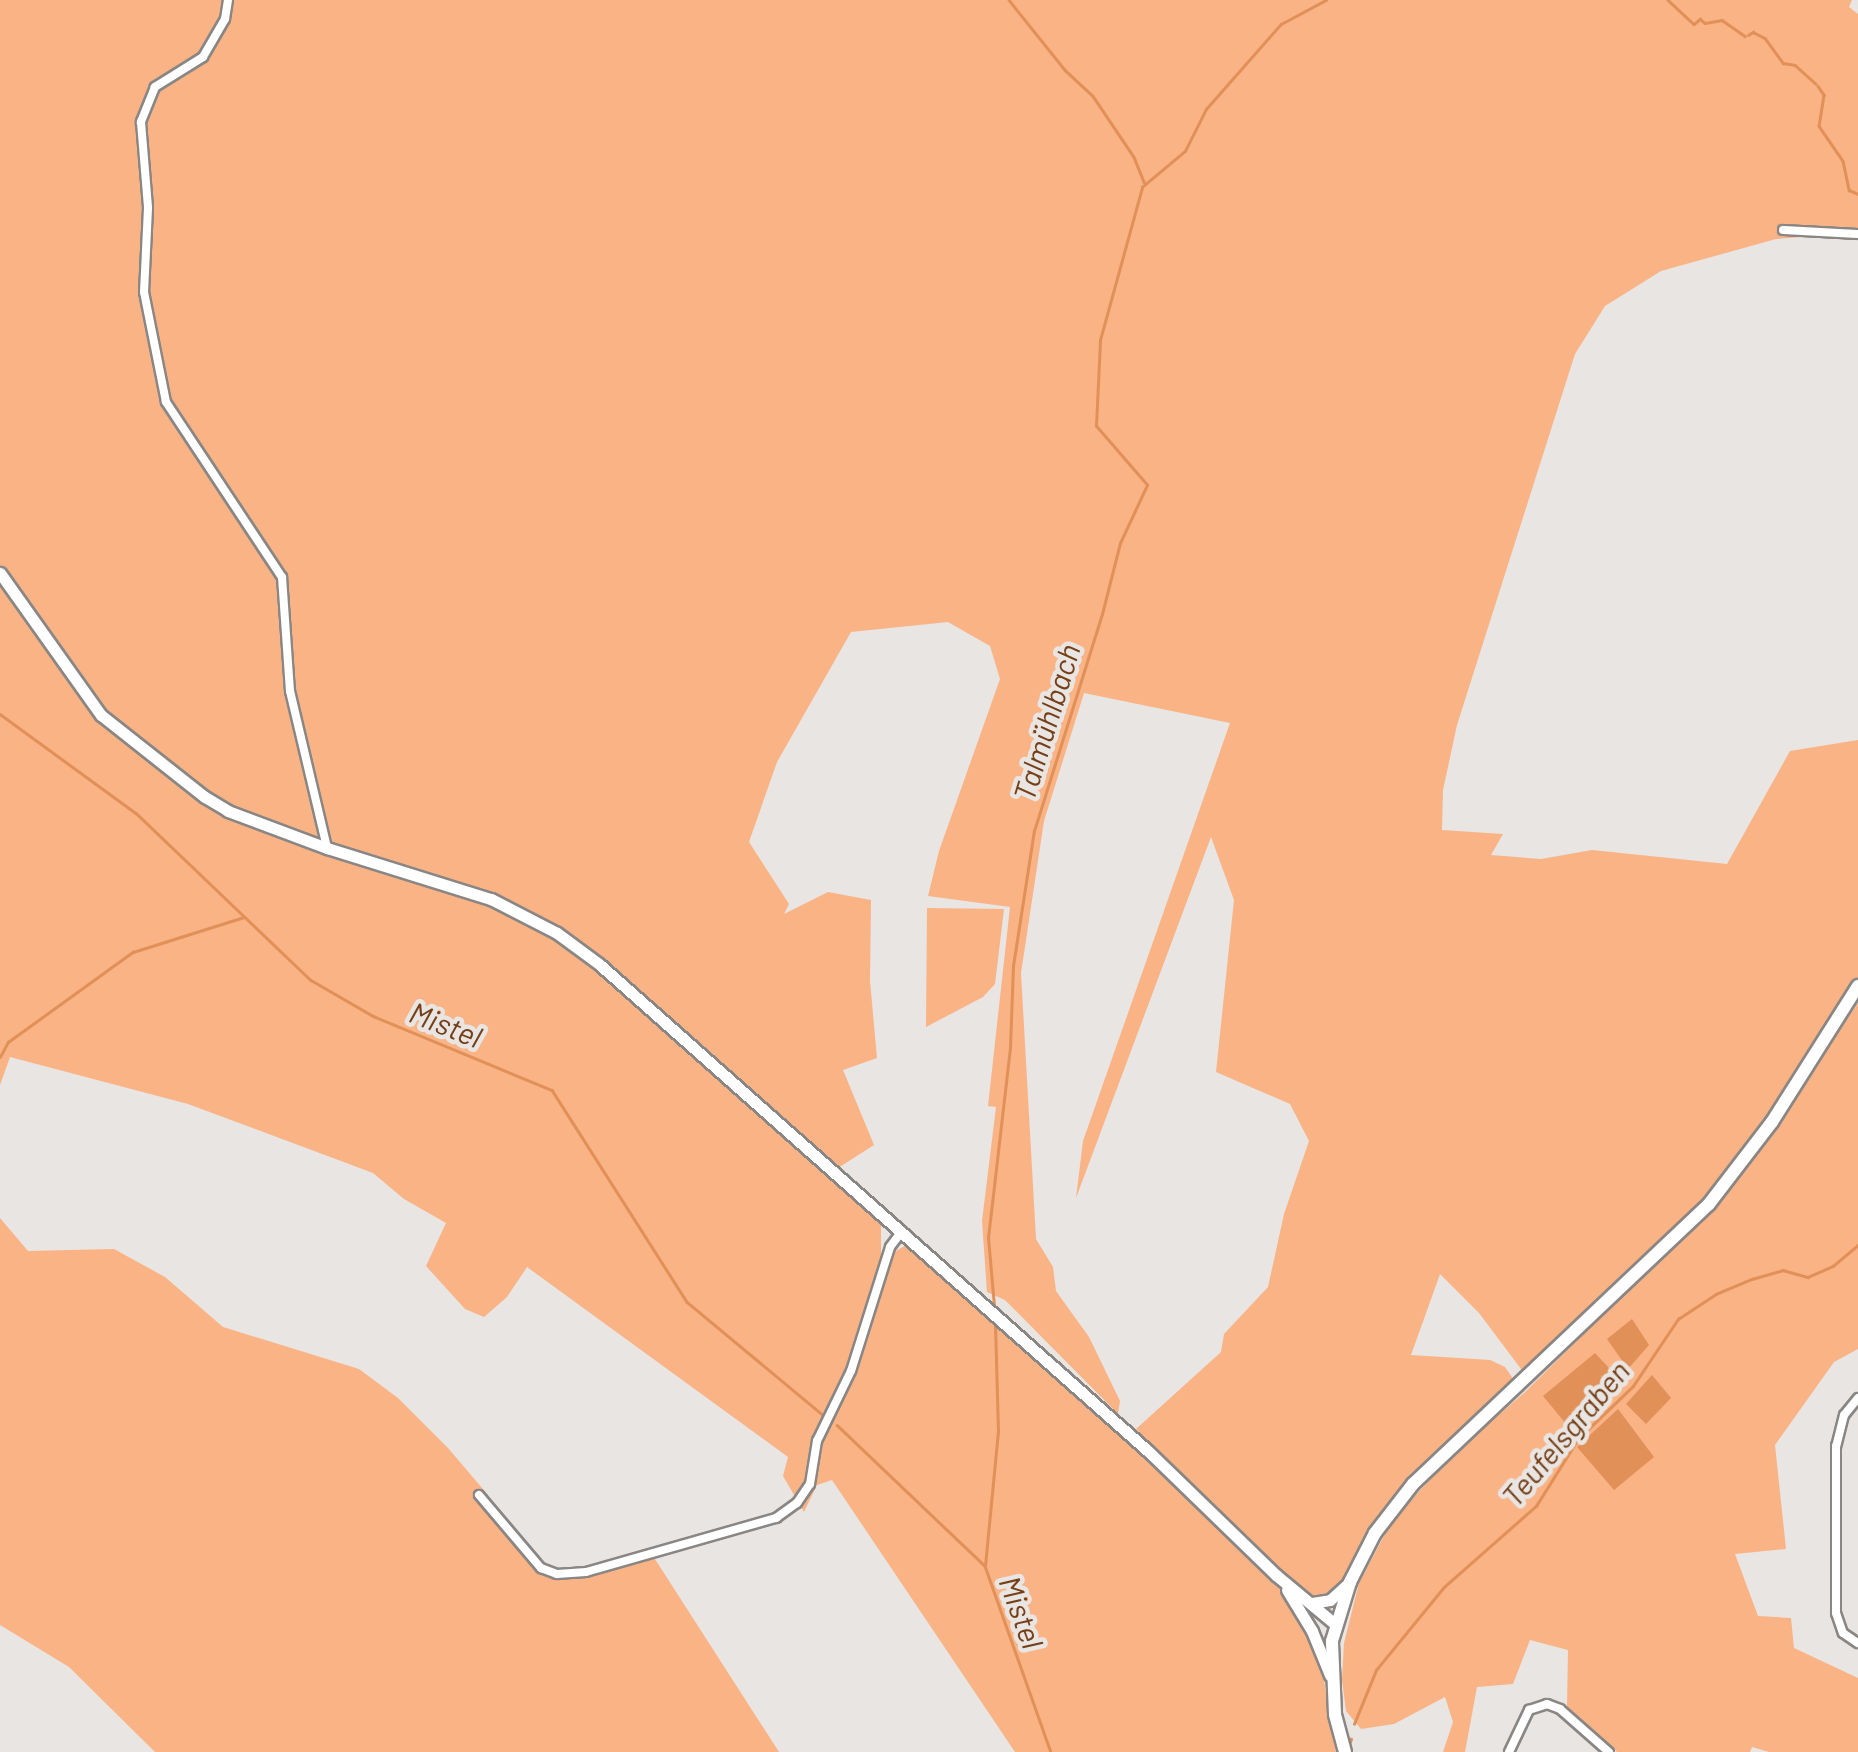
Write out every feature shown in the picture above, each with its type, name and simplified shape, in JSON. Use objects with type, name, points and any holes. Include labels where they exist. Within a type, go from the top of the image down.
[{"type":"main road","points":[[0,572],[100,715],[152,758],[228,811],[327,848],[464,888],[558,933],[599,964],[1230,1526],[1276,1576],[1305,1618],[1332,1680]]},
{"type":"main road","points":[[1345,1752],[1332,1680],[1334,1626],[1350,1582],[1375,1533],[1413,1484],[1709,1204],[1772,1122],[1858,986]]},
{"type":"main road","points":[[1276,1576],[1334,1626]]},
{"type":"main road","points":[[1309,1603],[1330,1600],[1350,1582]]},
{"type":"main road","points":[[1305,1618],[1334,1626]]},
{"type":"street","points":[[228,0],[225,19],[203,57],[155,87],[141,122],[148,208],[144,292],[166,402],[282,577],[290,691],[327,848]]},
{"type":"street","points":[[1782,230],[1858,234]]},
{"type":"street","points":[[479,1494],[541,1568],[557,1574],[586,1572],[776,1518],[797,1503],[810,1484],[817,1441],[850,1371],[890,1247],[902,1232]]},
{"type":"street","points":[[1858,1398],[1844,1415],[1836,1446],[1836,1613],[1843,1633],[1858,1643]]},
{"type":"street","points":[[1509,1752],[1528,1710],[1547,1704],[1560,1709],[1608,1752]]},
{"type":"shaded area","points":[[0,0],[1852,0],[1849,7],[1858,14],[1858,233],[1776,239],[1661,271],[1605,306],[1575,354],[1457,725],[1443,790],[1442,830],[1503,834],[1491,855],[1541,859],[1592,850],[1727,864],[1790,751],[1858,740],[1858,978],[1755,1134],[1698,1210],[1524,1373],[1479,1313],[1440,1274],[1411,1355],[1490,1360],[1505,1367],[1516,1383],[1422,1469],[1330,1597],[1311,1598],[1302,1592],[1136,1429],[1221,1352],[1224,1334],[1268,1287],[1284,1214],[1309,1141],[1290,1104],[1216,1072],[1234,900],[1211,837],[1076,1198],[1083,1141],[1230,723],[1084,693],[1044,821],[1021,973],[1036,1239],[1053,1267],[1056,1291],[1089,1337],[1120,1401],[1118,1414],[1005,1300],[987,1292],[982,1221],[996,1107],[988,1106],[1010,907],[928,896],[939,851],[1000,679],[990,646],[948,622],[851,632],[777,762],[749,842],[789,904],[784,914],[828,892],[871,900],[870,981],[877,1058],[843,1070],[874,1145],[830,1173],[881,1225],[881,1260],[911,1242],[1179,1486],[1276,1582],[1320,1656],[1336,1752],[1015,1752],[832,1480],[817,1485],[804,1512],[783,1476],[788,1457],[527,1267],[507,1297],[484,1317],[465,1309],[426,1266],[446,1223],[404,1199],[373,1173],[188,1104],[10,1057],[0,1085]]},
{"type":"shaded area","points":[[927,908],[1004,909],[995,984],[983,997],[926,1027]]},
{"type":"shaded area","points":[[1858,1003],[1858,1349],[1834,1362],[1775,1445],[1786,1549],[1735,1554],[1758,1616],[1791,1618],[1794,1648],[1858,1678],[1858,1752],[1769,1752],[1752,1747],[1750,1752],[1617,1752],[1567,1707],[1568,1650],[1530,1640],[1513,1684],[1477,1687],[1465,1752],[1443,1752],[1453,1722],[1445,1697],[1394,1724],[1361,1729],[1346,1711],[1342,1680],[1344,1643],[1359,1583],[1393,1519],[1457,1451],[1524,1393],[1711,1209],[1768,1136]]},
{"type":"shaded area","points":[[0,1218],[28,1251],[114,1249],[165,1277],[223,1327],[359,1369],[398,1398],[448,1448],[488,1495],[489,1510],[540,1569],[556,1576],[653,1556],[779,1752],[155,1752],[69,1667],[0,1625]]},
{"type":"shaded area","points":[[1632,1319],[1649,1345],[1628,1369],[1607,1339]]},
{"type":"shaded area","points":[[1595,1353],[1622,1382],[1572,1431],[1543,1396]]},
{"type":"shaded area","points":[[1652,1375],[1671,1398],[1646,1424],[1626,1404]]},
{"type":"shaded area","points":[[1618,1409],[1654,1457],[1614,1490],[1577,1447]]},
{"type":"waterway","points":[[1009,0],[1065,70],[1093,96],[1134,157],[1144,182]]},
{"type":"waterway","name":"Talmühlbach","points":[[994,1306],[988,1238],[1010,1047],[1013,966],[1034,831],[1102,614],[1120,543],[1147,485],[1096,426],[1100,340],[1142,187],[1185,151],[1206,109],[1281,24],[1326,0]]},
{"type":"waterway","points":[[1668,0],[1694,24],[1700,19],[1705,23],[1722,20],[1745,36]]},
{"type":"waterway","points":[[1748,35],[1753,32],[1765,38],[1783,63],[1795,65],[1816,84]]},
{"type":"waterway","points":[[1818,86],[1824,95],[1819,126],[1843,161],[1849,190],[1858,194]]},
{"type":"waterway","name":"Mistel","points":[[0,714],[136,813],[311,980],[373,1016],[552,1090],[687,1302],[823,1415]]},
{"type":"waterway","points":[[0,1057],[8,1042],[133,952],[244,917]]},
{"type":"waterway","name":"Teufelsgraben","points":[[1354,1724],[1376,1670],[1444,1587],[1536,1506],[1578,1439],[1633,1386],[1678,1319],[1716,1294],[1752,1279],[1783,1270],[1808,1277],[1833,1266],[1858,1245]]},
{"type":"waterway","name":"Talmühlbach","points":[[985,1566],[998,1432],[995,1324]]},
{"type":"waterway","name":"Mistel","points":[[837,1425],[985,1566],[1051,1752]]}]
